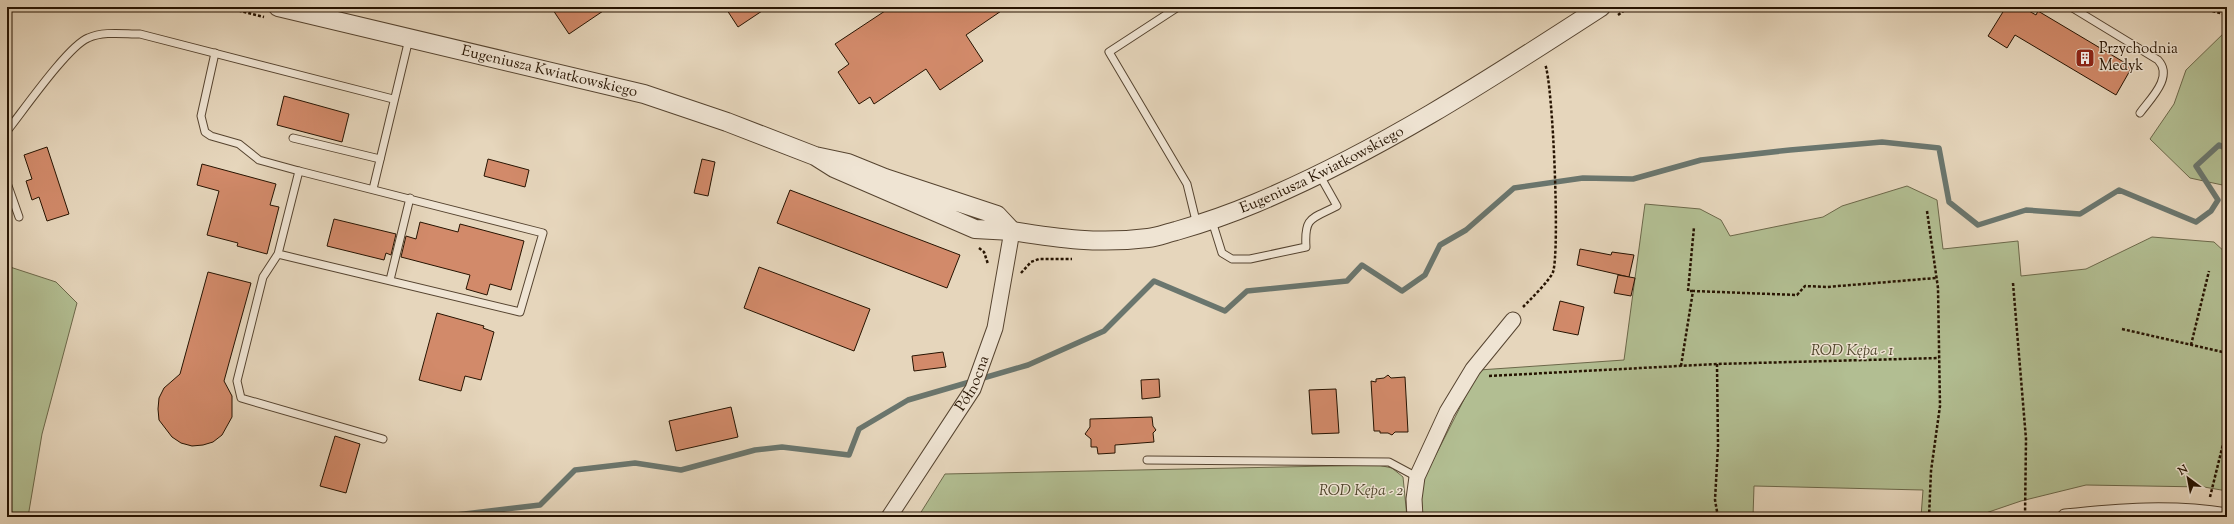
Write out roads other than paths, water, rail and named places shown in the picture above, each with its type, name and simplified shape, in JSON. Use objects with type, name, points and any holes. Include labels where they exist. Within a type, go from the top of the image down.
[{"type":"street","name":"Eugeniusza Kwiatkowskiego","points":[[278,7],[644,94],[727,122],[815,156],[834,168],[975,229],[1012,231],[1076,241],[1115,241],[1150,238],[1204,223],[1282,193],[1544,57],[1601,7]]},
{"type":"street","name":"Północna","points":[[889,517],[973,389],[995,328],[1012,231]]},
{"type":"street","points":[[1415,517],[1414,499],[1417,477],[1447,412],[1469,376],[1513,320]]},
{"type":"street","points":[[2066,517],[2115,512],[2162,511],[2209,513],[2227,516]]},
{"type":"lane","points":[[1178,7],[1110,52],[1187,184],[1204,223],[1222,253],[1232,259],[1250,259],[1306,246],[1305,228],[1308,222],[1337,206],[1319,174]]},
{"type":"lane","points":[[2071,7],[2158,60],[2163,65],[2165,72],[2163,81],[2140,113]]},
{"type":"lane","points":[[7,131],[71,50],[87,38],[102,34],[140,34],[393,99]]},
{"type":"lane","points":[[373,189],[393,99],[409,38]]},
{"type":"lane","points":[[215,54],[201,116],[205,132],[211,136],[239,144],[259,160],[543,233],[520,312],[278,254]]},
{"type":"lane","points":[[293,138],[380,159]]},
{"type":"lane","points":[[299,171],[278,254],[263,277],[237,381],[242,398],[383,439]]},
{"type":"lane","points":[[7,183],[19,217]]},
{"type":"lane","points":[[390,280],[410,198]]},
{"type":"lane","points":[[1147,460],[1389,462],[1417,477]]},
{"type":"waterway","points":[[393,517],[456,515],[540,505],[575,470],[635,463],[681,470],[755,450],[782,447],[849,455],[859,429],[908,400],[1028,365],[1104,331],[1154,281],[1225,311],[1247,291],[1347,281],[1362,265],[1402,291],[1425,275],[1440,245],[1466,230],[1514,188],[1583,178],[1633,179],[1701,160],[1882,142],[1939,148],[1949,202],[1978,225],[2026,210],[2080,214],[2119,190],[2196,222],[2211,211],[2218,200],[2196,166],[2219,145],[2227,149]]},
{"type":"place","name":"Przychodnia Medyk","points":[[2085,58]]},
{"type":"park label","name":"ROD Kępa - 1","points":[[1852,351]]},
{"type":"park label","name":"ROD Kępa - 2","points":[[1361,491]]}]
